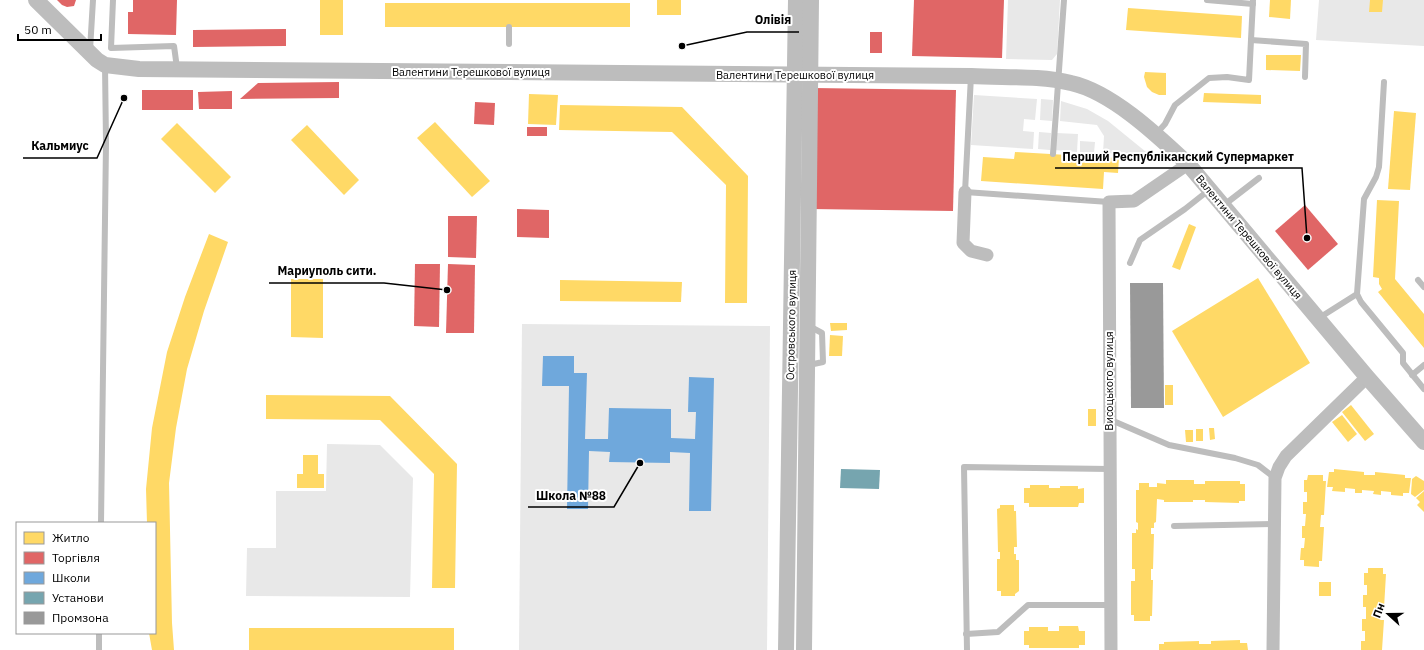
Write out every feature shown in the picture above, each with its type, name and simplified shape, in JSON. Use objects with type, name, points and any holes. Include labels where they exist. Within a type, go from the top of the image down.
[{"type":"street","name":"Валентини Терешкової вулиця","points":[[36,0],[90,54],[105,65],[139,69],[971,76],[1058,80],[1092,90],[1121,108],[1156,134],[1188,164],[1367,377],[1424,442]]},
{"type":"street","name":"Островського вулиця","points":[[796,0],[803,75],[808,325],[804,650]]},
{"type":"street","name":"Островського вулиця","points":[[786,650],[803,75],[811,0]]},
{"type":"street","points":[[1109,202],[1134,201],[1188,164]]},
{"type":"street","points":[[965,192],[963,243],[971,251],[987,255]]},
{"type":"street","name":"Висоцького вулиця","points":[[1109,202],[1111,650]]},
{"type":"street","points":[[1273,650],[1275,478],[1279,467],[1286,456],[1367,377]]},
{"type":"lane","points":[[90,54],[93,25],[93,0]]},
{"type":"lane","points":[[113,0],[111,48],[174,46],[177,70]]},
{"type":"lane","points":[[1053,154],[1064,0]]},
{"type":"lane","points":[[1156,134],[1166,124],[1175,105],[1209,78],[1227,77],[1248,80],[1253,2],[1207,0]]},
{"type":"lane","points":[[509,27],[509,44]]},
{"type":"lane","points":[[1251,40],[1306,44],[1305,77]]},
{"type":"lane","points":[[101,522],[106,143],[105,65]]},
{"type":"lane","points":[[971,76],[965,192],[1109,202]]},
{"type":"lane","points":[[1384,82],[1380,167],[1364,199],[1357,294],[1361,302],[1403,353],[1403,363],[1424,389]]},
{"type":"lane","points":[[1222,206],[1259,178]]},
{"type":"lane","points":[[1130,263],[1140,240],[1185,209],[1209,190]]},
{"type":"lane","points":[[1418,280],[1424,287]]},
{"type":"lane","points":[[1318,319],[1348,297],[1357,294]]},
{"type":"lane","points":[[1412,375],[1424,365]]},
{"type":"lane","points":[[1109,420],[1169,445],[1235,458],[1258,465],[1275,478]]},
{"type":"lane","points":[[967,650],[964,467],[1110,468]]},
{"type":"lane","points":[[1174,526],[1274,524]]},
{"type":"lane","points":[[966,634],[998,632],[1028,605],[1111,605]]},
{"type":"lane","points":[[99,634],[99,650]]},
{"type":"shaded area","points":[[1008,0],[1060,0],[1057,54],[1052,60],[1006,59]]},
{"type":"shaded area","points":[[1319,0],[1424,0],[1424,46],[1316,40]]},
{"type":"shaded area","points":[[974,95],[1037,99],[1035,120],[1024,119],[1023,131],[1034,132],[1033,149],[971,145]]},
{"type":"shaded area","points":[[1041,99],[1053,100],[1052,121],[1040,120]]},
{"type":"shaded area","points":[[1061,101],[1087,109],[1108,121],[1151,156],[1103,153],[1104,136],[1097,125],[1060,121]]},
{"type":"shaded area","points":[[1039,132],[1051,133],[1050,150],[1038,149]]},
{"type":"shaded area","points":[[1056,133],[1078,134],[1077,152],[1055,150]]},
{"type":"shaded area","points":[[1080,141],[1095,142],[1094,153],[1080,152]]},
{"type":"shaded area","points":[[522,324],[770,326],[767,650],[519,650]]},
{"type":"shaded area","points":[[327,444],[380,445],[413,478],[410,597],[246,596],[247,548],[276,548],[276,491],[326,491]]},
{"type":"building: Житло","points":[[320,0],[343,0],[343,35],[320,35]]},
{"type":"building: Житло","points":[[657,0],[681,0],[681,15],[657,15]]},
{"type":"building: Житло","points":[[1270,0],[1291,0],[1290,19],[1269,17]]},
{"type":"building: Житло","points":[[1370,0],[1383,0],[1382,12],[1369,12]]},
{"type":"building: Житло","points":[[385,3],[630,3],[630,27],[385,27]]},
{"type":"building: Житло","points":[[1128,8],[1242,16],[1241,38],[1126,30]]},
{"type":"building: Житло","points":[[1266,55],[1301,55],[1300,71],[1266,70]]},
{"type":"building: Житло","points":[[1145,72],[1166,73],[1166,95],[1159,95],[1152,92],[1147,87],[1144,77]]},
{"type":"building: Житло","points":[[1204,93],[1261,95],[1261,104],[1203,102]]},
{"type":"building: Житло","points":[[529,94],[558,95],[556,125],[528,124]]},
{"type":"building: Житло","points":[[560,105],[682,107],[748,176],[747,303],[725,303],[726,185],[672,132],[559,130]]},
{"type":"building: Житло","points":[[1394,111],[1416,113],[1410,190],[1388,189]]},
{"type":"building: Житло","points":[[435,122],[490,181],[472,197],[417,138]]},
{"type":"building: Житло","points":[[177,123],[231,177],[215,193],[161,139]]},
{"type":"building: Житло","points":[[307,125],[359,180],[344,195],[291,140]]},
{"type":"building: Житло","points":[[1015,152],[1119,158],[1118,173],[1104,172],[1103,189],[981,181],[983,157],[1014,159]]},
{"type":"building: Житло","points":[[1377,200],[1399,201],[1395,279],[1424,314],[1424,348],[1378,292],[1382,289],[1379,284],[1379,278],[1373,277]]},
{"type":"building: Житло","points":[[1189,224],[1196,227],[1180,270],[1172,267]]},
{"type":"building: Житло","points":[[209,234],[228,242],[204,311],[187,369],[176,428],[169,483],[174,650],[152,650],[149,634],[156,634],[156,522],[147,522],[146,489],[152,428],[167,352],[185,297]]},
{"type":"building: Житло","points":[[1258,278],[1310,363],[1223,417],[1172,331]]},
{"type":"building: Житло","points":[[291,279],[323,279],[323,338],[291,337]]},
{"type":"building: Житло","points":[[560,280],[682,282],[681,302],[560,301]]},
{"type":"building: Житло","points":[[830,323],[847,323],[847,330],[831,331]]},
{"type":"building: Житло","points":[[830,335],[843,336],[842,356],[829,356]]},
{"type":"building: Житло","points":[[1165,385],[1173,385],[1173,405],[1165,405]]},
{"type":"building: Житло","points":[[266,395],[390,396],[457,464],[455,588],[432,588],[434,474],[380,420],[266,419]]},
{"type":"building: Житло","points":[[1351,405],[1374,434],[1365,441],[1342,412]]},
{"type":"building: Житло","points":[[1088,409],[1096,409],[1096,426],[1088,426]]},
{"type":"building: Житло","points":[[1342,415],[1357,434],[1348,442],[1332,422]]},
{"type":"building: Житло","points":[[1209,428],[1214,428],[1215,439],[1210,440]]},
{"type":"building: Житло","points":[[1196,429],[1203,429],[1203,441],[1196,441]]},
{"type":"building: Житло","points":[[1185,430],[1193,430],[1193,442],[1186,442]]},
{"type":"building: Житло","points":[[303,455],[318,455],[318,474],[324,474],[324,488],[297,488],[297,474],[303,474]]},
{"type":"building: Житло","points":[[1334,469],[1364,472],[1364,475],[1375,475],[1375,472],[1405,475],[1405,478],[1411,478],[1409,493],[1403,493],[1403,496],[1391,495],[1391,492],[1381,491],[1381,495],[1373,494],[1374,491],[1362,490],[1362,493],[1355,493],[1355,489],[1345,488],[1345,492],[1332,491],[1333,487],[1327,487],[1329,472],[1334,472]]},
{"type":"building: Житло","points":[[1308,475],[1323,475],[1323,481],[1326,481],[1324,515],[1321,515],[1320,527],[1324,527],[1322,561],[1319,561],[1319,567],[1304,566],[1304,560],[1300,560],[1301,548],[1304,548],[1305,538],[1302,538],[1302,526],[1305,526],[1306,514],[1303,514],[1303,502],[1307,502],[1307,492],[1304,492],[1304,480],[1307,480]]},
{"type":"building: Житло","points":[[1416,476],[1424,481],[1424,490],[1415,497],[1411,494],[1412,479]]},
{"type":"building: Житло","points":[[1166,480],[1194,480],[1194,484],[1205,484],[1205,481],[1240,481],[1240,484],[1245,484],[1245,501],[1239,501],[1239,503],[1205,502],[1205,500],[1193,500],[1193,502],[1164,502],[1164,500],[1157,499],[1156,522],[1154,523],[1154,528],[1151,528],[1151,534],[1154,534],[1153,569],[1151,569],[1151,580],[1153,580],[1152,616],[1150,616],[1150,621],[1134,621],[1134,615],[1131,615],[1131,581],[1135,581],[1135,569],[1132,569],[1132,533],[1136,533],[1136,529],[1138,530],[1138,523],[1136,522],[1136,490],[1139,490],[1139,483],[1149,483],[1149,487],[1157,487],[1157,483],[1166,484]]},
{"type":"building: Житло","points":[[1030,485],[1049,485],[1049,488],[1060,488],[1060,486],[1078,486],[1078,489],[1084,488],[1084,503],[1079,503],[1078,507],[1029,507],[1029,503],[1024,503],[1024,488],[1030,488]]},
{"type":"building: Житло","points":[[1424,491],[1424,512],[1417,505],[1420,502],[1416,498]]},
{"type":"building: Житло","points":[[1000,505],[1014,505],[1014,511],[1016,511],[1017,547],[1014,547],[1014,554],[1016,554],[1016,560],[1019,560],[1019,591],[1015,594],[1015,596],[1001,596],[1001,591],[997,591],[997,559],[1000,559],[1000,552],[998,552],[997,509],[1000,508]]},
{"type":"building: Житло","points":[[1368,568],[1383,568],[1383,574],[1386,574],[1384,608],[1381,608],[1381,620],[1384,620],[1382,650],[1361,650],[1361,641],[1365,641],[1365,631],[1362,631],[1362,619],[1366,619],[1366,607],[1363,607],[1363,595],[1367,595],[1367,585],[1364,585],[1364,573],[1368,573]]},
{"type":"building: Житло","points":[[1319,582],[1331,582],[1331,596],[1319,596]]},
{"type":"building: Житло","points":[[1059,626],[1078,626],[1079,631],[1085,631],[1085,645],[1079,645],[1079,648],[1029,648],[1029,645],[1024,645],[1024,631],[1029,631],[1029,627],[1048,627],[1048,631],[1059,631]]},
{"type":"building: Житло","points":[[249,628],[454,628],[454,650],[249,650]]},
{"type":"building: Житло","points":[[1240,640],[1240,643],[1247,643],[1248,650],[1159,650],[1159,644],[1164,644],[1164,642],[1199,641],[1199,644],[1211,644],[1211,641]]},
{"type":"building: Торгівля","points":[[57,0],[76,0],[74,6],[67,7],[62,5]]},
{"type":"building: Торгівля","points":[[133,0],[177,0],[176,35],[128,34],[128,12],[133,12]]},
{"type":"building: Торгівля","points":[[914,0],[1004,0],[1002,58],[912,56]]},
{"type":"building: Торгівля","points":[[286,29],[286,46],[193,47],[193,30]]},
{"type":"building: Торгівля","points":[[870,32],[882,32],[882,53],[870,53]]},
{"type":"building: Торгівля","points":[[339,82],[339,98],[240,99],[258,83]]},
{"type":"building: Торгівля","points":[[813,88],[956,90],[953,211],[811,209]]},
{"type":"building: Торгівля","points":[[142,90],[193,90],[193,110],[142,110]]},
{"type":"building: Торгівля","points":[[232,91],[232,109],[199,109],[198,92]]},
{"type":"building: Торгівля","points":[[475,102],[495,103],[494,125],[474,124]]},
{"type":"building: Торгівля","points":[[527,127],[547,127],[547,136],[527,136]]},
{"type":"building: Торгівля","points":[[1305,205],[1338,244],[1308,270],[1275,231]]},
{"type":"building: Торгівля","points":[[517,209],[549,210],[549,238],[517,237]]},
{"type":"building: Торгівля","points":[[448,216],[477,216],[476,258],[448,257]]},
{"type":"building: Торгівля","points":[[415,264],[440,264],[439,327],[414,326]]},
{"type":"building: Торгівля","points":[[448,264],[475,265],[474,333],[446,333]]},
{"type":"building: Школи","points":[[543,356],[574,356],[574,373],[587,373],[585,439],[608,439],[609,408],[671,409],[671,438],[695,439],[696,412],[688,412],[689,377],[714,378],[711,511],[689,511],[690,453],[670,452],[670,463],[609,462],[610,452],[589,451],[588,509],[567,509],[569,386],[542,386]]},
{"type":"building: Установи","points":[[841,469],[880,470],[879,489],[840,488]]},
{"type":"building: Промзона","points":[[1130,283],[1163,283],[1164,408],[1131,408]]},
{"type":"place","name":"Олівія","points":[[682,46]]},
{"type":"place","name":"Кальмиус","points":[[124,98]]},
{"type":"place","name":"Перший Республiканский Супермаркет","points":[[1307,238]]},
{"type":"place","name":"Мариуполь сити.","points":[[447,290]]},
{"type":"place","name":"Школа №88","points":[[640,463]]}]
